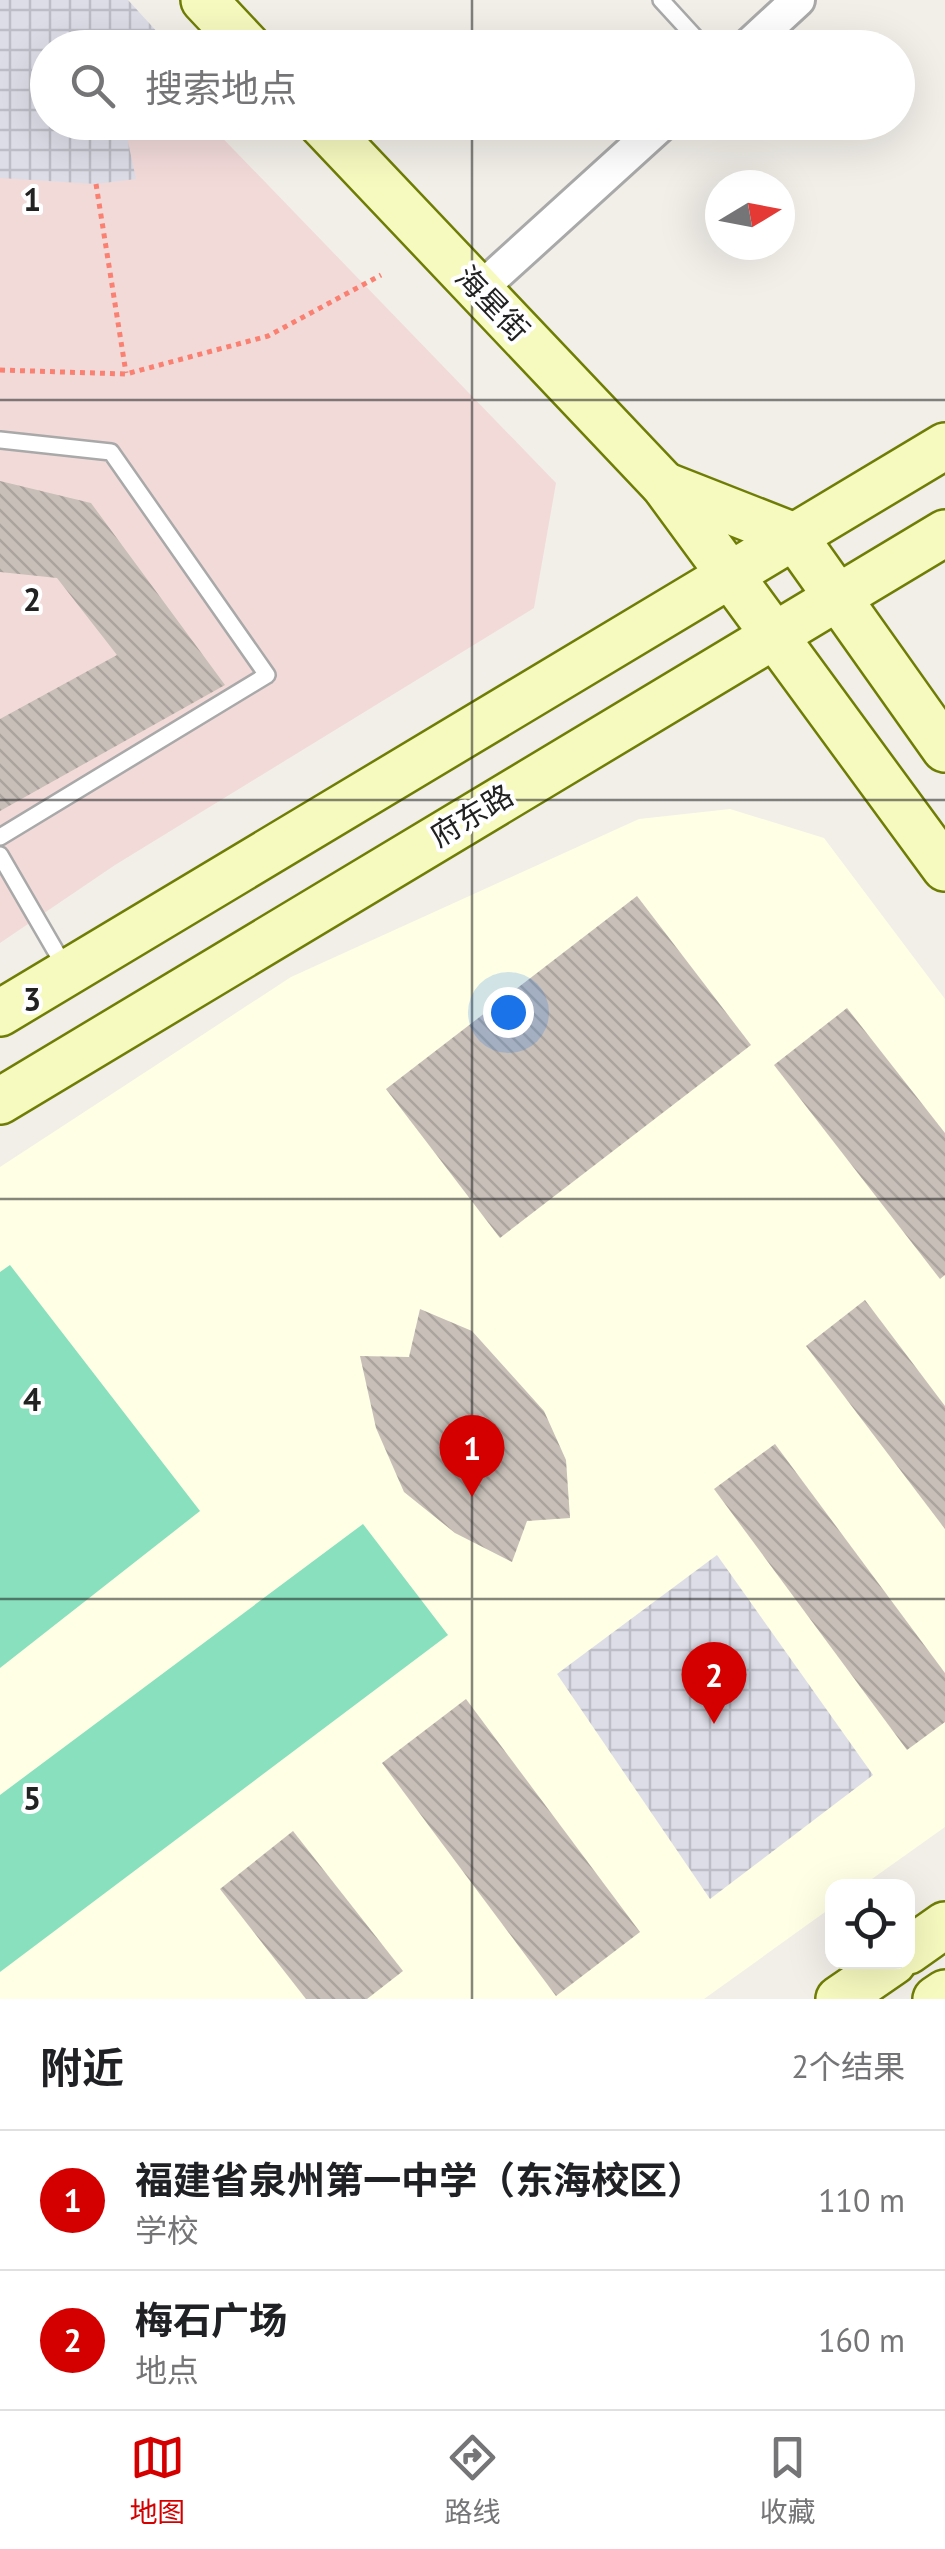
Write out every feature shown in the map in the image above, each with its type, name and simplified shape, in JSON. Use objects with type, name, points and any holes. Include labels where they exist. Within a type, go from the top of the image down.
[{"type":"main road","points":[[204,0],[232,30]]},
{"type":"main road","name":"海星街","points":[[337,140],[664,485],[945,868]]},
{"type":"main road","points":[[0,1013],[945,446]]},
{"type":"main road","name":"海星街","points":[[664,485],[794,536]]},
{"type":"main road","name":"府东路","points":[[0,1101],[945,533]]},
{"type":"main road","points":[[794,536],[945,749]]},
{"type":"main road","points":[[915,1946],[945,1925]]},
{"type":"main road","points":[[839,1999],[882,1969]]},
{"type":"main road","points":[[936,1999],[945,1993]]},
{"type":"street","points":[[766,30],[798,0]]},
{"type":"street","points":[[479,290],[644,140]]},
{"type":"lane","points":[[661,0],[688,30]]},
{"type":"lane","points":[[0,440],[111,452],[268,674],[0,836]]},
{"type":"lane","points":[[0,854],[68,972]]},
{"type":"path","points":[[96,184],[126,374]]},
{"type":"path","points":[[0,370],[126,374],[268,336],[381,275]]},
{"type":"shaded area","points":[[0,0],[30,30],[30,140],[224,140],[556,483],[534,608],[115,865],[0,943]]},
{"type":"shaded area","points":[[0,0],[128,0],[155,30],[30,30],[30,140],[128,140],[136,179],[96,184],[0,178]]},
{"type":"shaded area","points":[[730,809],[824,838],[945,999],[945,1827],[872,1879],[825,1879],[825,1912],[704,1999],[0,1999],[0,1167],[291,977],[639,819]]},
{"type":"shaded area","points":[[717,1555],[873,1775],[710,1899],[557,1674]]},
{"type":"green space","points":[[10,1265],[200,1511],[0,1668],[0,1272]]},
{"type":"green space","points":[[363,1524],[448,1635],[0,1972],[0,1795]]},
{"type":"building","points":[[0,481],[91,503],[225,685],[0,811],[0,719],[117,655],[57,578],[0,572]]},
{"type":"building","points":[[637,896],[751,1045],[500,1238],[386,1089]]},
{"type":"building","points":[[847,1008],[945,1133],[945,1275],[940,1279],[774,1065]]},
{"type":"building","points":[[865,1300],[945,1406],[945,1529],[806,1346]]},
{"type":"building","points":[[420,1309],[472,1331],[544,1411],[566,1460],[570,1518],[527,1521],[512,1562],[455,1533],[404,1492],[376,1428],[360,1356],[409,1357]]},
{"type":"building","points":[[775,1444],[945,1673],[945,1722],[907,1750],[714,1489]]},
{"type":"building","points":[[466,1699],[640,1932],[556,1996],[382,1763]]},
{"type":"building","points":[[293,1831],[403,1971],[367,1999],[306,1999],[220,1889]]},
{"type":"place","name":"福建省泉州第一中学（东海校区）","points":[[472,1497]]},
{"type":"place","name":"梅石广场","points":[[714,1724]]}]
